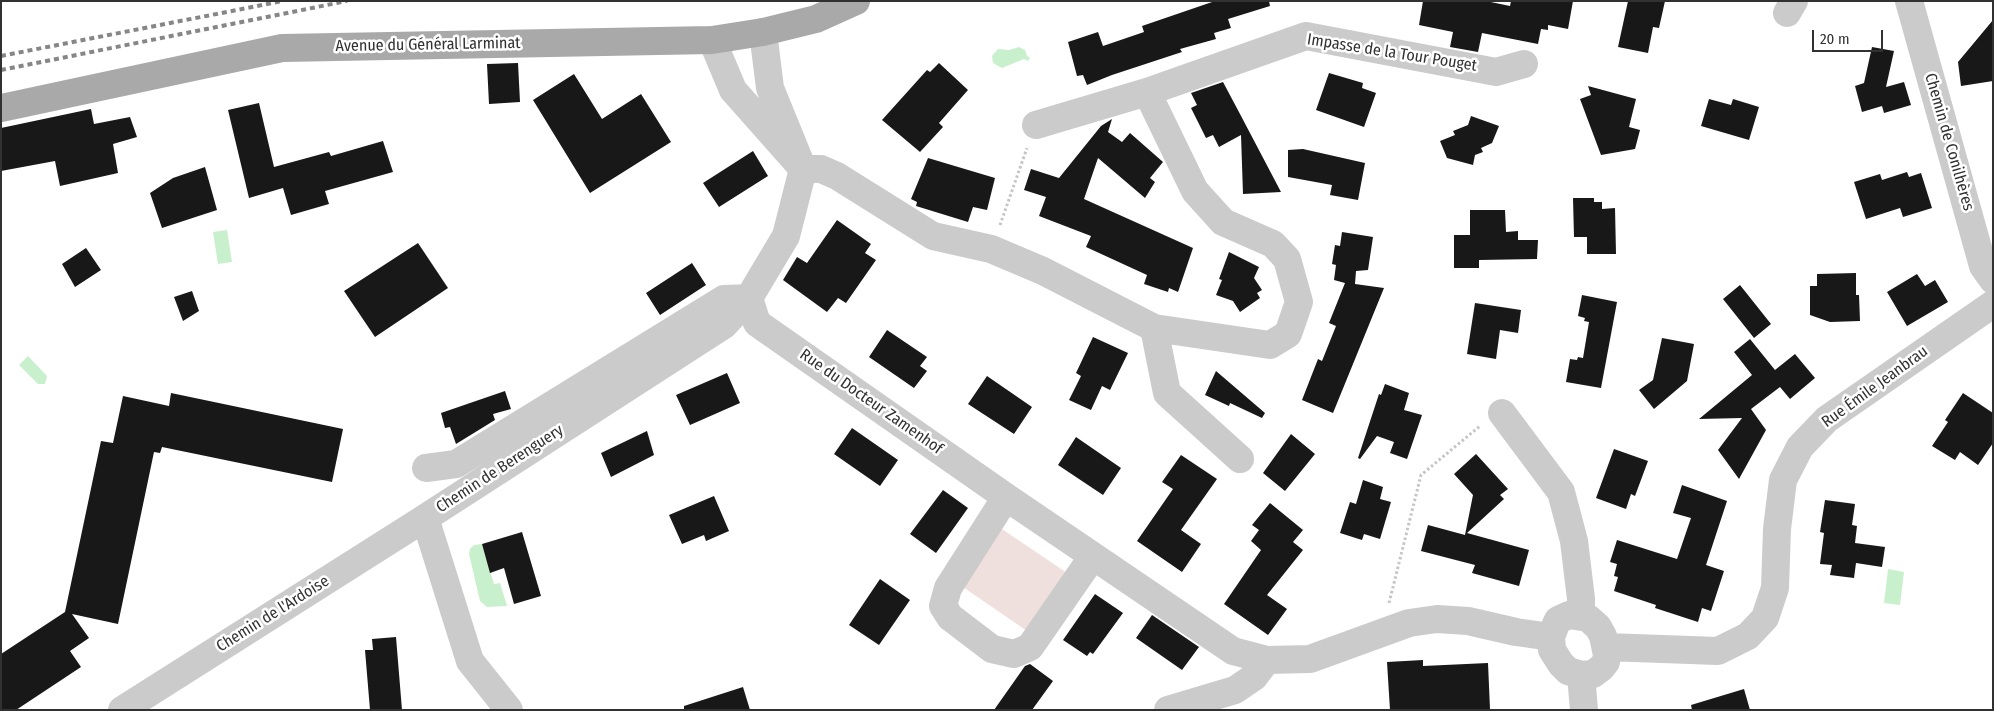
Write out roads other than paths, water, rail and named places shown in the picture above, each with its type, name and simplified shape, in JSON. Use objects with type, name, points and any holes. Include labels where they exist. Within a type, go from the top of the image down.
[{"type":"main road","name":"Avenue du Général Larminat","points":[[1,108],[282,48],[712,40],[763,32],[816,19],[856,1]]},
{"type":"street","name":"Chemin de Conilhères","points":[[1909,1],[1983,266],[1993,280]]},
{"type":"street","points":[[763,32],[770,88],[803,169]]},
{"type":"street","name":"Impasse de la Tour Pouget","points":[[1036,124],[1147,92],[1306,36],[1496,72],[1524,64]]},
{"type":"street","points":[[712,40],[733,90],[803,169],[820,169],[837,176],[933,236],[991,249],[1043,271],[1154,328],[1270,345],[1288,334],[1299,302],[1287,259],[1273,244],[1223,222],[1195,191],[1147,92]]},
{"type":"street","name":"Chemin de Berenguery","points":[[509,710],[470,661],[425,518],[724,325],[749,298],[786,236],[803,169]]},
{"type":"street","name":"Chemin de Berenguery","points":[[426,468],[456,464],[724,300],[749,298]]},
{"type":"street","name":"Rue du Docteur Zamenhof","points":[[749,298],[756,323],[1006,497],[1233,651],[1267,660],[1310,659],[1409,623],[1437,619],[1468,621],[1516,632],[1551,637]]},
{"type":"street","name":"Rue Émile Jeanbrau","points":[[1606,647],[1718,650],[1748,636],[1765,618],[1775,588],[1777,529],[1783,480],[1800,447],[1827,419],[1993,304]]},
{"type":"street","points":[[1154,328],[1167,394],[1240,459]]},
{"type":"street","points":[[1502,412],[1561,492],[1574,541],[1581,599],[1581,616]]},
{"type":"street","points":[[1006,497],[948,588],[943,606],[950,617],[992,649],[1014,654],[1030,647],[1093,556]]},
{"type":"street","name":"Chemin de l'Ardoise","points":[[122,710],[425,518]]},
{"type":"street","points":[[1569,615],[1581,616],[1588,618],[1598,627],[1606,647],[1607,655],[1602,668],[1592,674],[1581,676],[1568,671],[1561,664],[1552,650],[1551,637],[1558,620],[1569,615]]},
{"type":"street","points":[[1168,710],[1235,690],[1254,677],[1267,660]]},
{"type":"street","points":[[1581,676],[1584,710]]},
{"type":"railway","points":[[1,56],[283,1]]},
{"type":"railway","points":[[1,70],[347,1]]}]
